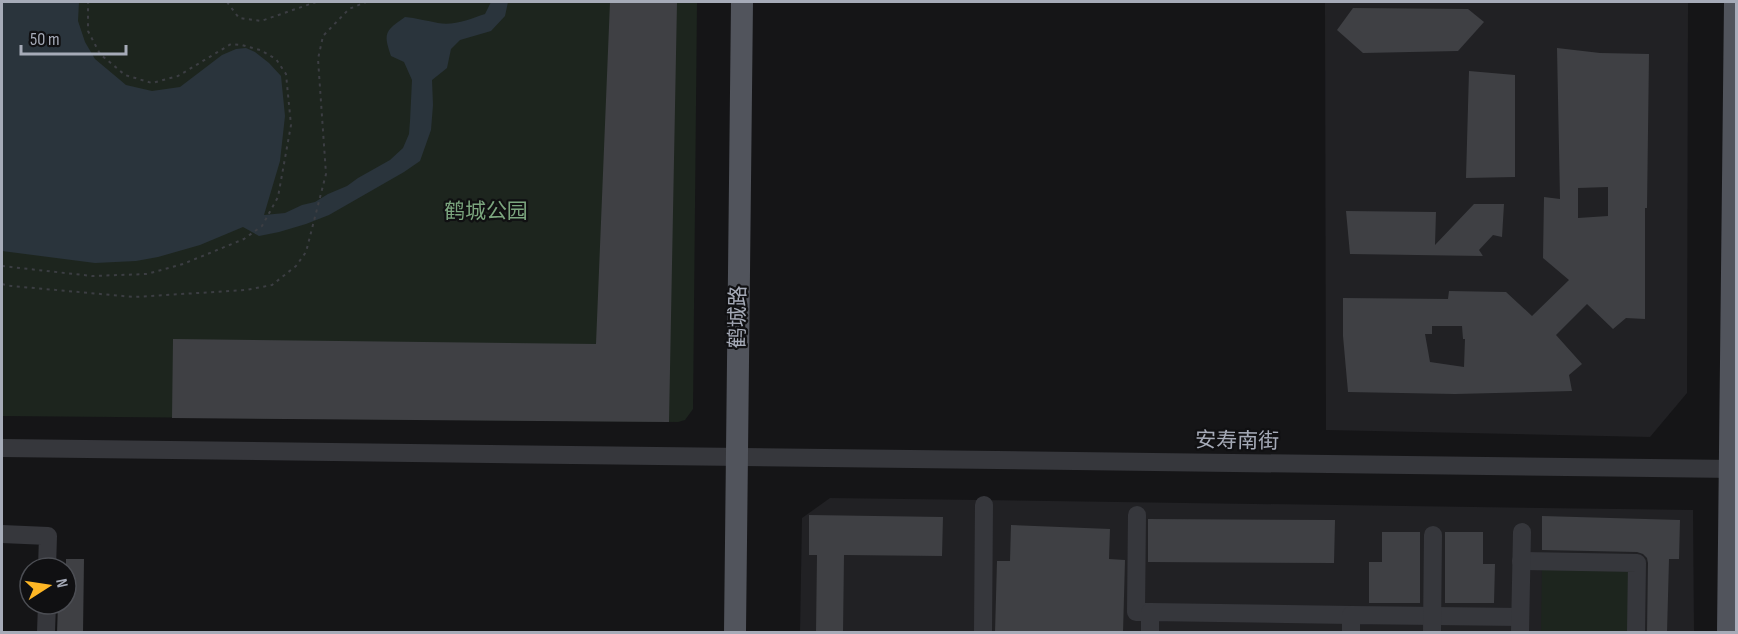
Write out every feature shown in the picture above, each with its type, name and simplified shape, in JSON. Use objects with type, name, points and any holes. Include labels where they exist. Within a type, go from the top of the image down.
[{"type":"main road","name":"鹤城路","points":[[735,633],[742,2]]},
{"type":"main road","points":[[1728,633],[1733,469],[1735,2]]},
{"type":"street","name":"安寿南街","points":[[2,448],[1733,469]]},
{"type":"street","points":[[983,633],[984,505]]},
{"type":"street","points":[[1137,515],[1136,612],[1351,624],[1520,625],[1522,532]]},
{"type":"street","points":[[2,534],[48,536],[47,556]]},
{"type":"street","points":[[1432,624],[1433,535]]},
{"type":"street","points":[[1521,561],[1637,563],[1636,633]]},
{"type":"street","points":[[1150,612],[1150,633]]},
{"type":"street","points":[[46,633],[47,616]]},
{"type":"path","points":[[2,266],[92,276],[147,274],[183,264],[244,239],[262,226],[278,197],[291,125],[286,74],[276,59],[260,50],[231,44],[178,76],[152,83],[124,75],[100,54],[88,31],[88,2]]},
{"type":"path","points":[[227,2],[239,18],[261,21],[316,2]]},
{"type":"path","points":[[2,284],[134,297],[246,290],[272,285],[296,266],[306,252],[326,174],[318,59],[323,36],[349,9],[366,2]]},
{"type":"shaded area","points":[[2,2],[79,2],[78,21],[85,42],[95,59],[126,85],[152,91],[180,87],[222,55],[236,49],[246,48],[269,63],[281,76],[285,116],[280,161],[264,215],[285,213],[315,202],[390,160],[403,148],[409,134],[412,80],[404,62],[391,56],[387,37],[393,26],[405,17],[444,24],[456,23],[485,14],[491,2],[508,2],[505,16],[491,31],[460,40],[451,49],[447,68],[432,80],[431,130],[420,161],[404,172],[329,215],[279,232],[259,236],[243,227],[200,245],[158,257],[136,261],[95,263],[2,251]]},
{"type":"shaded area","points":[[1325,2],[1688,2],[1687,393],[1650,437],[1326,430]]},
{"type":"shaded area","points":[[830,498],[1693,510],[1694,632],[800,632],[802,518]]},
{"type":"green space","name":"鹤城公园","points":[[2,2],[697,2],[693,409],[685,420],[678,422],[2,416]]},
{"type":"green space","points":[[1542,568],[1633,569],[1632,632],[1541,631]]},
{"type":"building","points":[[610,2],[677,2],[669,422],[172,418],[173,339],[596,344]]},
{"type":"building","points":[[1353,8],[1468,9],[1484,22],[1458,51],[1363,53],[1337,30]]},
{"type":"building","points":[[1557,48],[1600,53],[1649,54],[1645,319],[1626,318],[1613,329],[1587,304],[1556,335],[1582,364],[1569,375],[1572,391],[1455,394],[1348,392],[1343,336],[1343,298],[1448,299],[1449,291],[1506,292],[1532,316],[1569,280],[1543,258],[1544,197],[1560,199]],"holes":[[[1608,187],[1608,216],[1578,218],[1578,188]],[[1432,326],[1462,326],[1463,339],[1465,339],[1464,367],[1430,362],[1425,334],[1432,334]]]},
{"type":"building","points":[[1469,71],[1515,75],[1515,177],[1466,178]]},
{"type":"building","points":[[1474,204],[1504,204],[1502,237],[1493,235],[1479,250],[1483,256],[1350,254],[1346,211],[1436,212],[1435,245]]},
{"type":"building","points":[[809,515],[943,517],[942,556],[844,555],[843,633],[816,633],[817,555],[809,555]]},
{"type":"building","points":[[1542,516],[1680,520],[1679,559],[1669,559],[1667,633],[1647,633],[1648,563],[1643,554],[1542,550]]},
{"type":"building","points":[[1148,519],[1335,520],[1334,563],[1148,562]]},
{"type":"building","points":[[1011,525],[1110,529],[1109,559],[1125,560],[1123,633],[995,633],[997,561],[1010,561]]},
{"type":"building","points":[[1382,532],[1420,532],[1420,603],[1369,603],[1369,562],[1382,562]]},
{"type":"building","points":[[1445,532],[1483,532],[1483,564],[1495,564],[1494,603],[1445,603]]},
{"type":"building","points":[[78,559],[84,559],[83,633],[57,633],[58,616],[78,616]]}]
